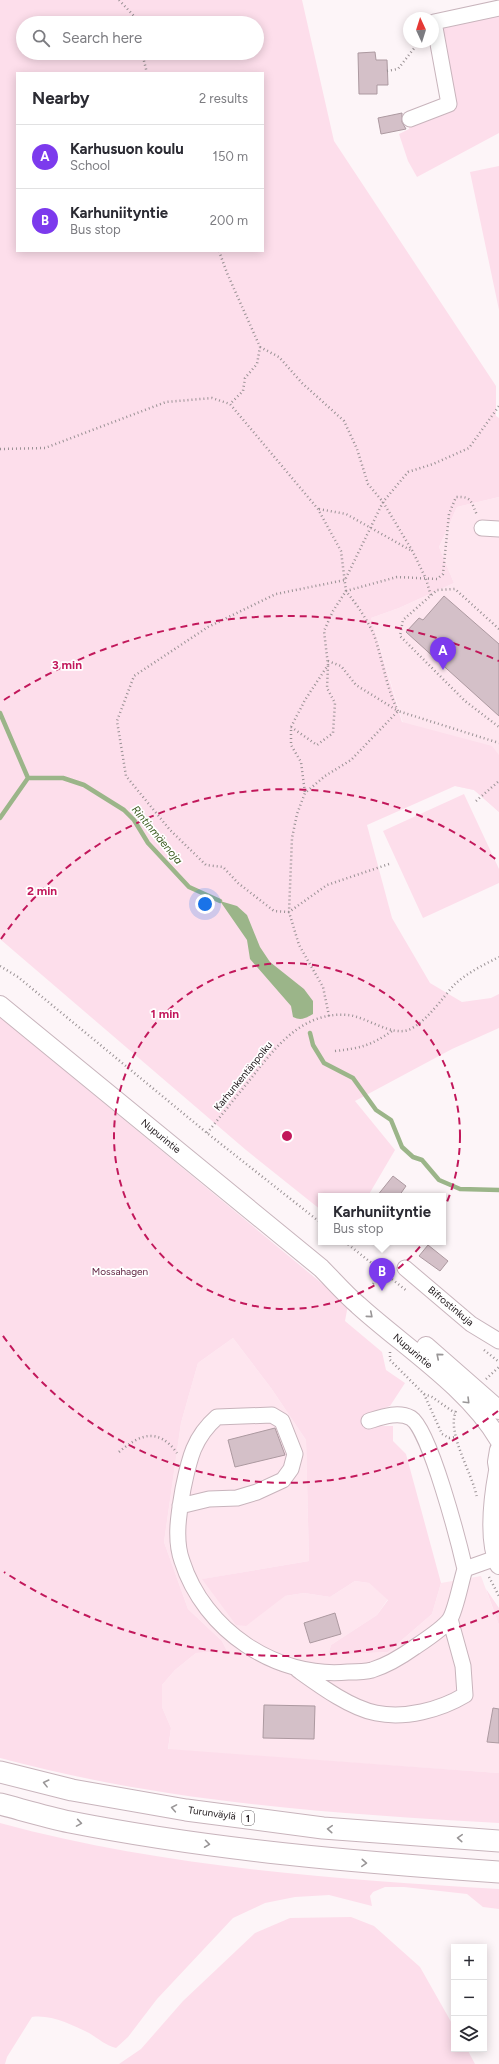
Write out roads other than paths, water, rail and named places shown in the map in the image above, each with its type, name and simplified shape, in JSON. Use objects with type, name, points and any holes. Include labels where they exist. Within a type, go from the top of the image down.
[{"type":"highway","name":"Turunväylä","points":[[0,1772],[72,1790],[186,1810],[323,1828],[499,1841]]},
{"type":"highway","points":[[0,1804],[69,1822],[182,1841],[327,1860],[499,1872]]},
{"type":"main road","name":"Nupurintie","points":[[0,1005],[322,1268],[357,1305],[434,1369],[488,1422],[499,1440]]},
{"type":"main road","name":"Nupurintie","points":[[322,1268],[364,1294],[441,1358],[499,1410]]},
{"type":"main road","points":[[492,1562],[496,1519],[492,1498],[498,1472],[497,1462],[499,1450]]},
{"type":"street","points":[[410,120],[449,104],[434,22],[499,8]]},
{"type":"street","points":[[482,528],[499,529]]},
{"type":"street","name":"Bifrostinkuja","points":[[405,1268],[471,1324],[499,1341]]},
{"type":"street","points":[[180,1506],[209,1499],[237,1498],[257,1492],[283,1480],[291,1469],[295,1454],[282,1421],[272,1415],[217,1417],[205,1427],[197,1439],[188,1468],[180,1506],[178,1533],[181,1560],[194,1590],[214,1619],[234,1636],[262,1654],[296,1669],[337,1697],[376,1713],[415,1714],[450,1704],[465,1695],[462,1666],[450,1619],[465,1569],[453,1521],[436,1468],[420,1427],[410,1418],[400,1415],[369,1421]]},
{"type":"street","points":[[465,1569],[492,1562]]},
{"type":"street","points":[[296,1669],[334,1674],[371,1670],[398,1659],[426,1639],[450,1619]]},
{"type":"waterway","name":"Rintinmäenoja","points":[[0,713],[28,778]]},
{"type":"waterway","name":"Rintinmäenoja","points":[[28,778],[63,778],[84,785],[124,810],[134,820],[148,843],[189,887],[220,901]]},
{"type":"waterway","points":[[0,818],[28,778]]},
{"type":"waterway","name":"Rintinmäenoja","points":[[310,1033],[313,1045],[324,1063],[353,1078],[376,1110],[391,1120],[402,1147],[413,1157],[422,1160],[439,1180],[460,1189],[499,1190]]},
{"type":"place","name":"Karhusuon koulu","points":[[443,670]]},
{"type":"place","name":"Karhuniityntie","points":[[382,1291]]},
{"type":"park label","name":"Mossahagen","points":[[120,1271]]}]
